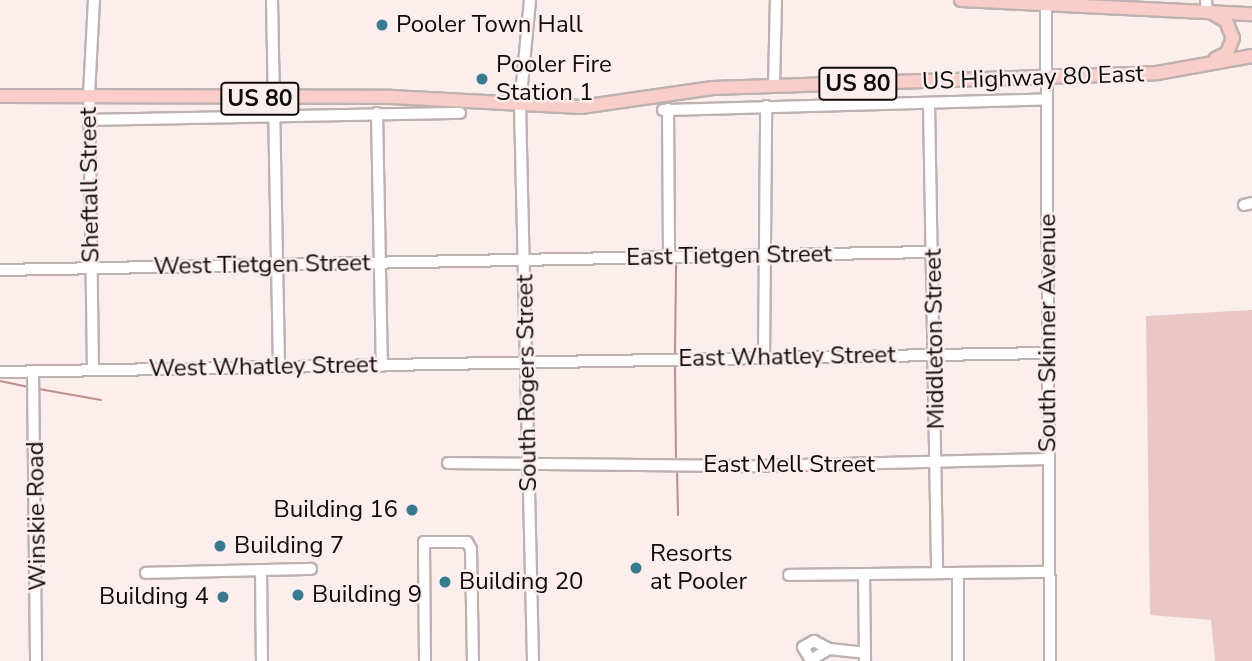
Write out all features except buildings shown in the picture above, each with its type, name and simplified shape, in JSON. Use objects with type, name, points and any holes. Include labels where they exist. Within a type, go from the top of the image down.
[{"type":"main road","points":[[961,0],[1206,6],[1252,14]]},
{"type":"main road","points":[[1195,66],[1223,56],[1232,44],[1226,20],[1206,6]]},
{"type":"main road","name":"US Highway 80 East","points":[[520,105],[581,107],[713,88],[1048,80],[1157,74],[1252,56]]},
{"type":"main road","name":"US 80","points":[[0,96],[442,98],[520,105]]},
{"type":"street","name":"Sheftall Street","points":[[93,369],[89,95],[94,0]]},
{"type":"street","points":[[272,0],[279,367]]},
{"type":"street","name":"South Rogers Street","points":[[530,0],[520,105],[533,661]]},
{"type":"street","points":[[774,86],[776,0]]},
{"type":"street","name":"South Skinner Avenue","points":[[1046,2],[1050,661]]},
{"type":"street","points":[[668,257],[666,109],[1047,99]]},
{"type":"street","name":"Middleton Street","points":[[929,104],[936,354],[937,573]]},
{"type":"street","points":[[764,358],[762,254],[766,106]]},
{"type":"street","points":[[377,113],[382,366]]},
{"type":"street","points":[[89,120],[460,113]]},
{"type":"street","name":"East Tietgen Street","points":[[524,260],[933,252]]},
{"type":"street","name":"West Tietgen Street","points":[[0,270],[524,260]]},
{"type":"street","name":"East Whatley Street","points":[[527,362],[1047,353]]},
{"type":"street","name":"West Whatley Street","points":[[0,372],[527,362]]},
{"type":"street","name":"Winskie Road","points":[[33,371],[36,661]]},
{"type":"street","name":"East Mell Street","points":[[448,463],[937,463],[1049,459]]},
{"type":"street","points":[[425,661],[424,542],[467,542],[471,549],[472,661]]},
{"type":"street","points":[[146,573],[311,569]]},
{"type":"street","points":[[261,570],[262,661]]},
{"type":"street","points":[[789,575],[1048,572]]},
{"type":"street","points":[[958,573],[958,661]]},
{"type":"street","points":[[829,649],[865,657],[864,574]]},
{"type":"shaded area","points":[[1252,310],[1252,661],[1215,661],[1211,620],[1150,615],[1146,316]]},
{"type":"waterway","points":[[675,353],[676,265]]},
{"type":"waterway","points":[[675,366],[676,457]]},
{"type":"waterway","points":[[0,381],[28,387]]},
{"type":"waterway","points":[[39,389],[101,400]]},
{"type":"waterway","points":[[677,470],[678,515]]},
{"type":"place","name":"Pooler Town Hall","points":[[382,25]]},
{"type":"place","name":"Pooler Fire Station 1","points":[[482,79]]},
{"type":"place","name":"Building 16","points":[[412,510]]},
{"type":"place","name":"Building 7","points":[[220,546]]},
{"type":"place","name":"Resorts at Pooler","points":[[636,568]]},
{"type":"place","name":"Building 20","points":[[445,582]]},
{"type":"place","name":"Building 9","points":[[298,595]]},
{"type":"place","name":"Building 4","points":[[223,597]]}]
